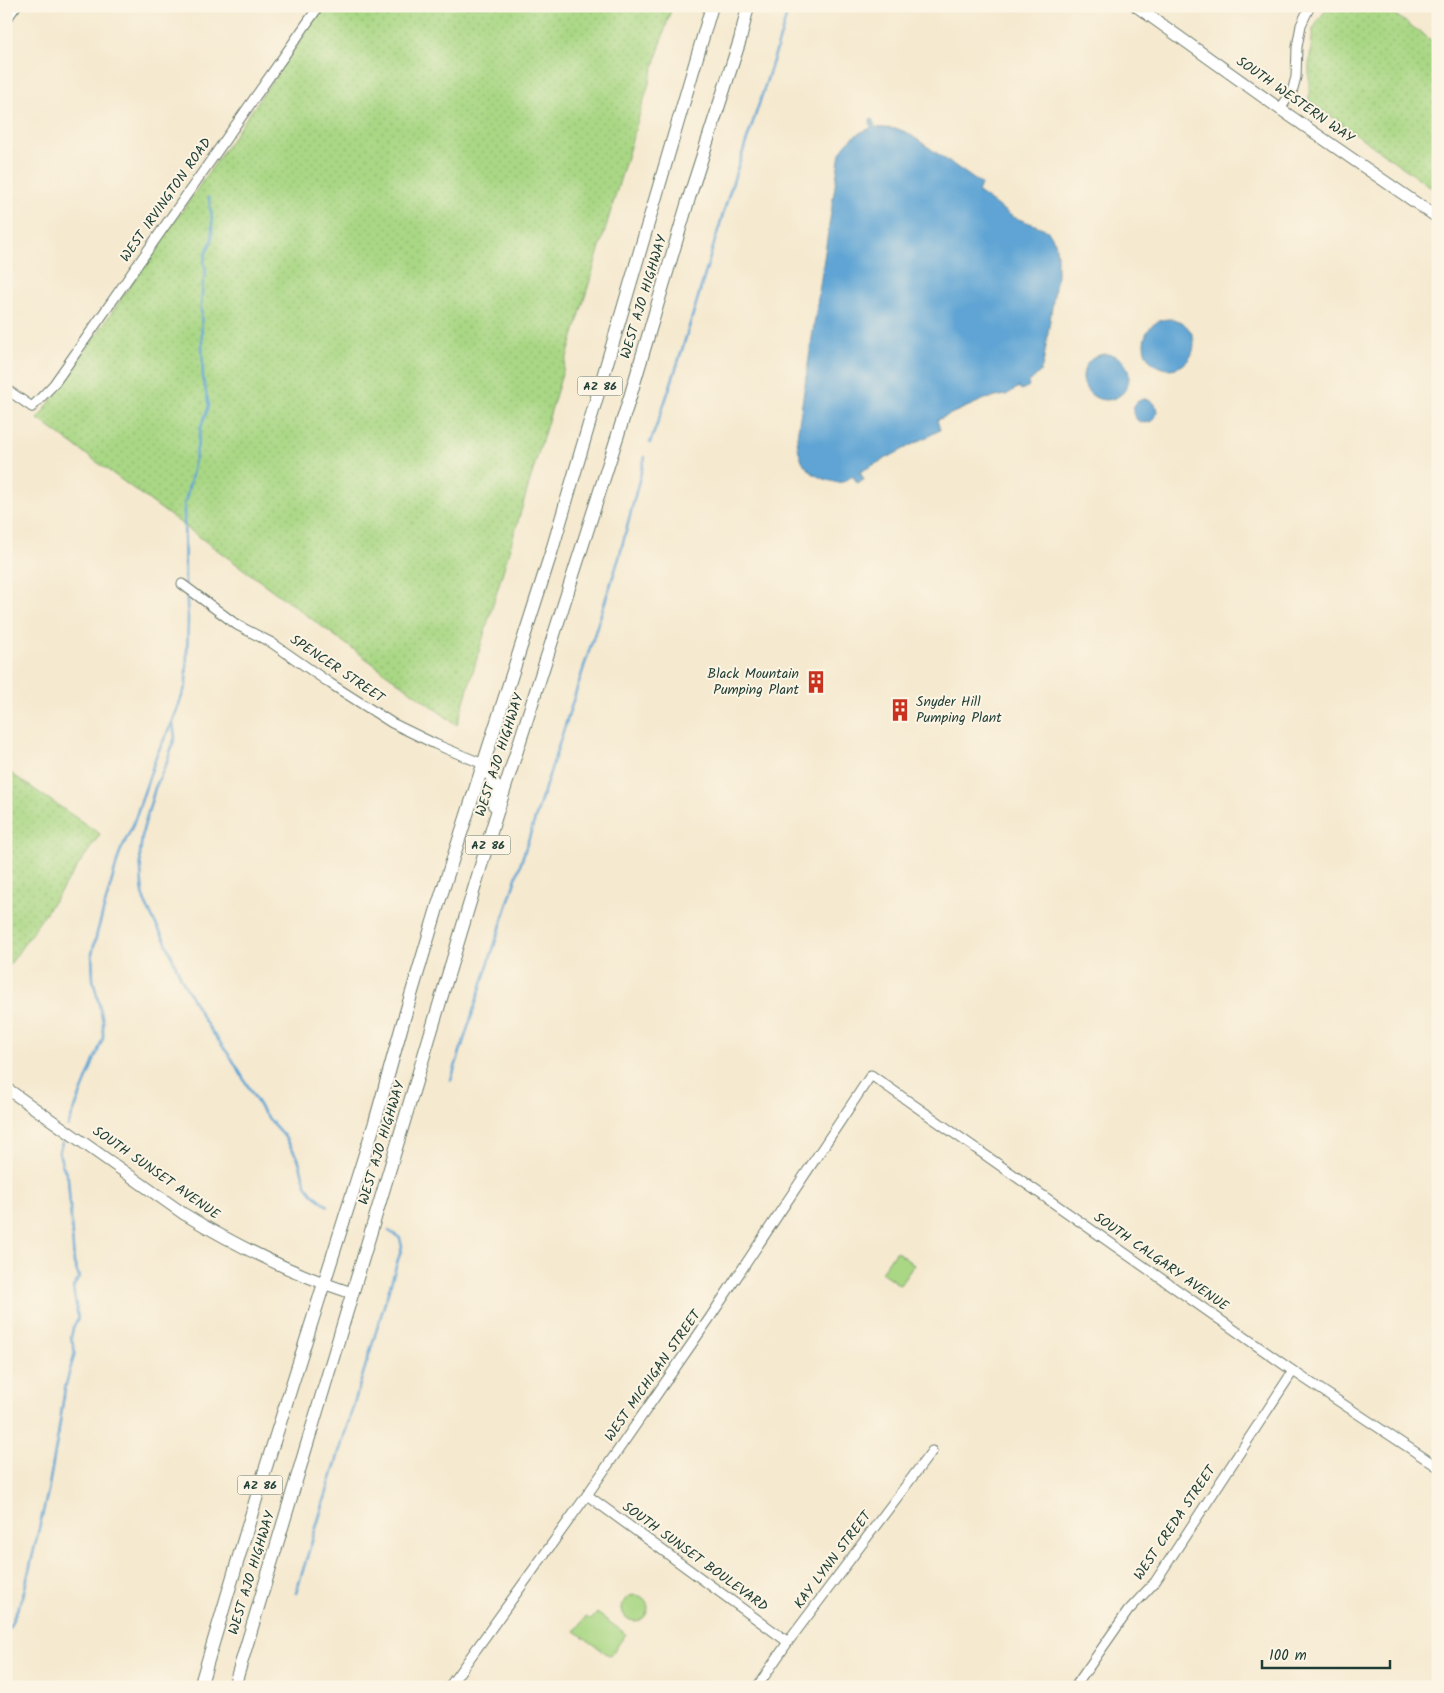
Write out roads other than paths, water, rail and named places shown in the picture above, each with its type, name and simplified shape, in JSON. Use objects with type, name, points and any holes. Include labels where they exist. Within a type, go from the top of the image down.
[{"type":"main road","name":"WEST AJO HIGHWAY","points":[[200,1687],[259,1489],[375,1122],[403,1022],[552,550],[712,6]]},
{"type":"main road","name":"WEST AJO HIGHWAY","points":[[234,1687],[482,865],[630,397],[689,198],[740,40],[748,6]]},
{"type":"main road","points":[[482,865],[480,853],[496,799],[496,784],[483,764]]},
{"type":"street","points":[[6,20],[16,6]]},
{"type":"street","name":"WEST IRVINGTON ROAD","points":[[6,389],[32,407],[54,384],[319,6]]},
{"type":"street","name":"SOUTH WESTERN WAY","points":[[1136,6],[1280,109],[1438,218]]},
{"type":"street","points":[[1280,109],[1292,92],[1296,77],[1297,47],[1301,25],[1310,6]]},
{"type":"street","name":"SPENCER STREET","points":[[182,584],[237,625],[272,643],[392,723],[483,764]]},
{"type":"street","name":"SOUTH CALGARY AVENUE","points":[[871,1075],[1293,1371],[1438,1467]]},
{"type":"street","name":"WEST MICHIGAN STREET","points":[[449,1687],[587,1495],[709,1318],[871,1075]]},
{"type":"street","name":"SOUTH SUNSET AVENUE","points":[[6,1088],[184,1214],[310,1279],[352,1293]]},
{"type":"street","name":"WEST CREDA STREET","points":[[1075,1687],[1128,1611],[1155,1582],[1293,1371]]},
{"type":"street","name":"KAY LYNN STREET","points":[[757,1687],[788,1642],[932,1451]]},
{"type":"street","name":"SOUTH SUNSET BOULEVARD","points":[[587,1495],[788,1642]]},
{"type":"water","points":[[873,119],[875,127],[898,129],[908,133],[981,184],[978,192],[1013,217],[1049,232],[1055,242],[1057,275],[1043,365],[1040,372],[1028,383],[1029,386],[1021,390],[1019,387],[1006,395],[985,399],[937,420],[940,430],[860,472],[864,480],[857,483],[853,476],[843,482],[837,482],[819,477],[808,469],[801,458],[797,437],[840,153],[853,138],[871,128],[870,120]]},
{"type":"water","points":[[1169,319],[1187,326],[1194,344],[1187,362],[1169,369],[1151,362],[1144,344],[1151,326]]},
{"type":"water","points":[[1102,354],[1110,354],[1119,358],[1125,364],[1129,377],[1125,390],[1119,396],[1110,400],[1102,400],[1093,396],[1087,390],[1083,381],[1083,373],[1087,364],[1093,358]]},
{"type":"water","points":[[1145,399],[1154,402],[1157,411],[1154,420],[1145,423],[1136,420],[1133,411],[1136,402]]},
{"type":"waterway","points":[[650,443],[681,353],[789,6]]},
{"type":"waterway","points":[[185,584],[184,506],[201,427],[209,406],[203,378],[201,305],[206,273],[204,263],[212,240],[209,198]]},
{"type":"waterway","points":[[451,1080],[619,558],[645,457]]},
{"type":"waterway","points":[[68,1126],[103,1038],[103,1021],[93,979],[92,954],[97,933],[120,852],[133,825],[157,754],[173,721],[186,685],[188,620],[186,589]]},
{"type":"waterway","points":[[173,723],[175,737],[167,762],[155,788],[143,830],[140,853],[144,900],[165,940],[181,978],[205,1022],[232,1059],[263,1112],[284,1136],[298,1158],[306,1185],[312,1193],[328,1206]]},
{"type":"waterway","points":[[6,1635],[23,1596],[48,1491],[65,1388],[75,1352],[71,1338],[78,1318],[73,1288],[79,1277],[74,1263],[68,1178],[59,1152],[65,1134]]},
{"type":"waterway","points":[[296,1593],[402,1247],[400,1238],[389,1231]]},
{"type":"place","name":"Black Mountain Pumping Plant","points":[[816,682]]},
{"type":"place","name":"Snyder Hill Pumping Plant","points":[[900,710]]}]
